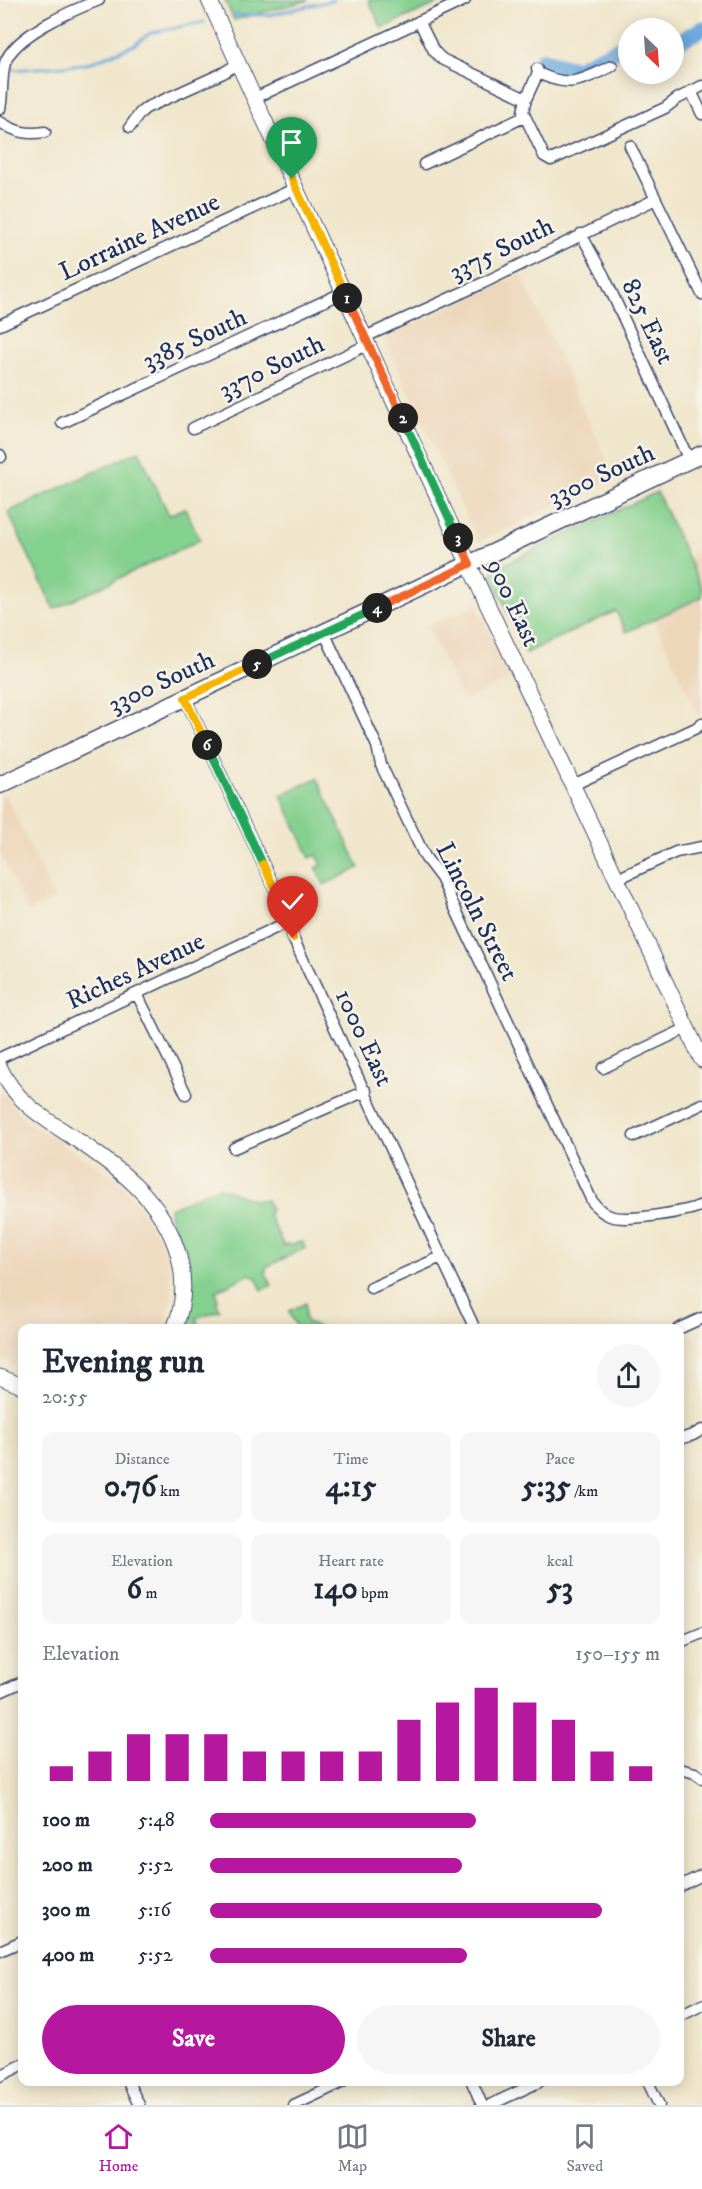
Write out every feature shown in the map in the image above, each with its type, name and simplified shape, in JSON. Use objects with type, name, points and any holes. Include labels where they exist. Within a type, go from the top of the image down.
[{"type":"main road","name":"3300 South","points":[[0,785],[695,457]]},
{"type":"street","points":[[0,110],[5,64],[16,46],[50,23],[99,0]]},
{"type":"street","name":"900 East","points":[[209,0],[702,1060]]},
{"type":"street","points":[[255,98],[465,0]]},
{"type":"street","points":[[419,21],[434,51],[442,59],[526,99]]},
{"type":"street","points":[[130,127],[146,108],[239,63]]},
{"type":"street","points":[[612,66],[575,83],[545,77],[537,71],[526,99],[524,117],[544,156],[555,160],[665,108],[702,86]]},
{"type":"street","points":[[691,91],[702,114]]},
{"type":"street","points":[[424,164],[524,117]]},
{"type":"street","points":[[0,122],[19,132],[31,135],[45,132]]},
{"type":"street","points":[[630,146],[702,294]]},
{"type":"street","name":"Lorraine Avenue","points":[[0,325],[296,188]]},
{"type":"street","name":"3375 South","points":[[367,341],[656,199]]},
{"type":"street","name":"825 East","points":[[581,234],[695,457]]},
{"type":"street","name":"3385 South","points":[[62,423],[345,292]]},
{"type":"street","name":"3370 South","points":[[193,428],[367,341]]},
{"type":"street","name":"Lincoln Street","points":[[324,632],[377,746],[381,765],[388,780],[425,857],[441,878],[588,1193],[598,1209],[609,1216],[622,1219],[690,1210],[702,1205]]},
{"type":"street","name":"1000 East","points":[[185,698],[290,921],[293,938],[473,1324]]},
{"type":"street","points":[[573,785],[696,728],[702,723]]},
{"type":"street","points":[[617,879],[676,852],[702,847]]},
{"type":"street","name":"Riches Avenue","points":[[0,1058],[290,921]]},
{"type":"street","points":[[137,994],[186,1094]]},
{"type":"street","points":[[603,1068],[687,1028]]},
{"type":"street","points":[[0,1068],[9,1084],[25,1103],[115,1166],[136,1184],[156,1211],[172,1238],[181,1265],[183,1296],[175,1324]]},
{"type":"street","points":[[234,1148],[366,1091]]},
{"type":"street","points":[[634,1136],[702,1104]]},
{"type":"street","points":[[371,1288],[441,1257]]},
{"type":"street","points":[[684,1326],[702,1318]]},
{"type":"street","points":[[0,1377],[18,1384]]},
{"type":"street","points":[[684,1438],[702,1430]]},
{"type":"street","points":[[684,1641],[702,1634]]},
{"type":"street","points":[[0,1692],[18,1684]]},
{"type":"street","points":[[684,1770],[702,1778]]},
{"type":"street","points":[[684,1884],[702,1875]]},
{"type":"street","points":[[0,1951],[18,1943]]},
{"type":"street","points":[[684,2014],[702,2006]]},
{"type":"street","points":[[0,2076],[18,2067]]},
{"type":"street","points":[[130,2086],[139,2105]]},
{"type":"street","points":[[294,2105],[334,2086]]},
{"type":"street","points":[[474,2086],[482,2105]]},
{"type":"street","points":[[490,2105],[530,2086]]},
{"type":"street","points":[[650,2086],[659,2105]]},
{"type":"shaded area","points":[[521,274],[615,478],[478,542],[384,338]]},
{"type":"shaded area","points":[[702,550],[702,589],[687,557]]},
{"type":"shaded area","points":[[702,597],[702,714],[698,715],[654,620]]},
{"type":"shaded area","points":[[476,604],[510,679],[463,701],[428,626]]},
{"type":"shaded area","points":[[4,795],[55,899],[28,912],[0,853],[0,797]]},
{"type":"shaded area","points":[[0,1090],[24,1119],[119,1181],[159,1237],[169,1263],[172,1295],[164,1324],[18,1324],[18,1366],[0,1359]]},
{"type":"green space","points":[[225,0],[309,0],[234,20]]},
{"type":"green space","points":[[368,0],[445,0],[382,28]]},
{"type":"green space","points":[[139,451],[169,515],[185,508],[200,540],[54,609],[8,512]]},
{"type":"green space","points":[[657,492],[702,589],[702,597],[626,632],[616,611],[526,653],[491,574],[498,567]]},
{"type":"green space","points":[[317,778],[359,868],[324,885],[316,868],[322,865],[317,855],[310,858],[281,795]]},
{"type":"green space","points":[[218,1187],[253,1200],[267,1200],[271,1211],[268,1214],[284,1246],[302,1241],[305,1248],[266,1267],[266,1274],[272,1285],[262,1290],[256,1278],[250,1274],[216,1291],[218,1300],[216,1302],[220,1310],[196,1318],[198,1324],[185,1324],[190,1291],[187,1254],[169,1215],[170,1208]]},
{"type":"green space","points":[[306,1303],[305,1317],[310,1324],[295,1324],[289,1311]]},
{"type":"waterway","points":[[234,15],[269,15],[334,0]]},
{"type":"waterway","points":[[13,70],[87,64],[134,45],[150,33],[204,22]]},
{"type":"waterway","points":[[684,39],[702,29]]},
{"type":"waterway","points":[[542,60],[576,69],[618,49]]},
{"type":"route","points":[[292,179],[470,564],[185,698],[290,921],[293,938]]}]
